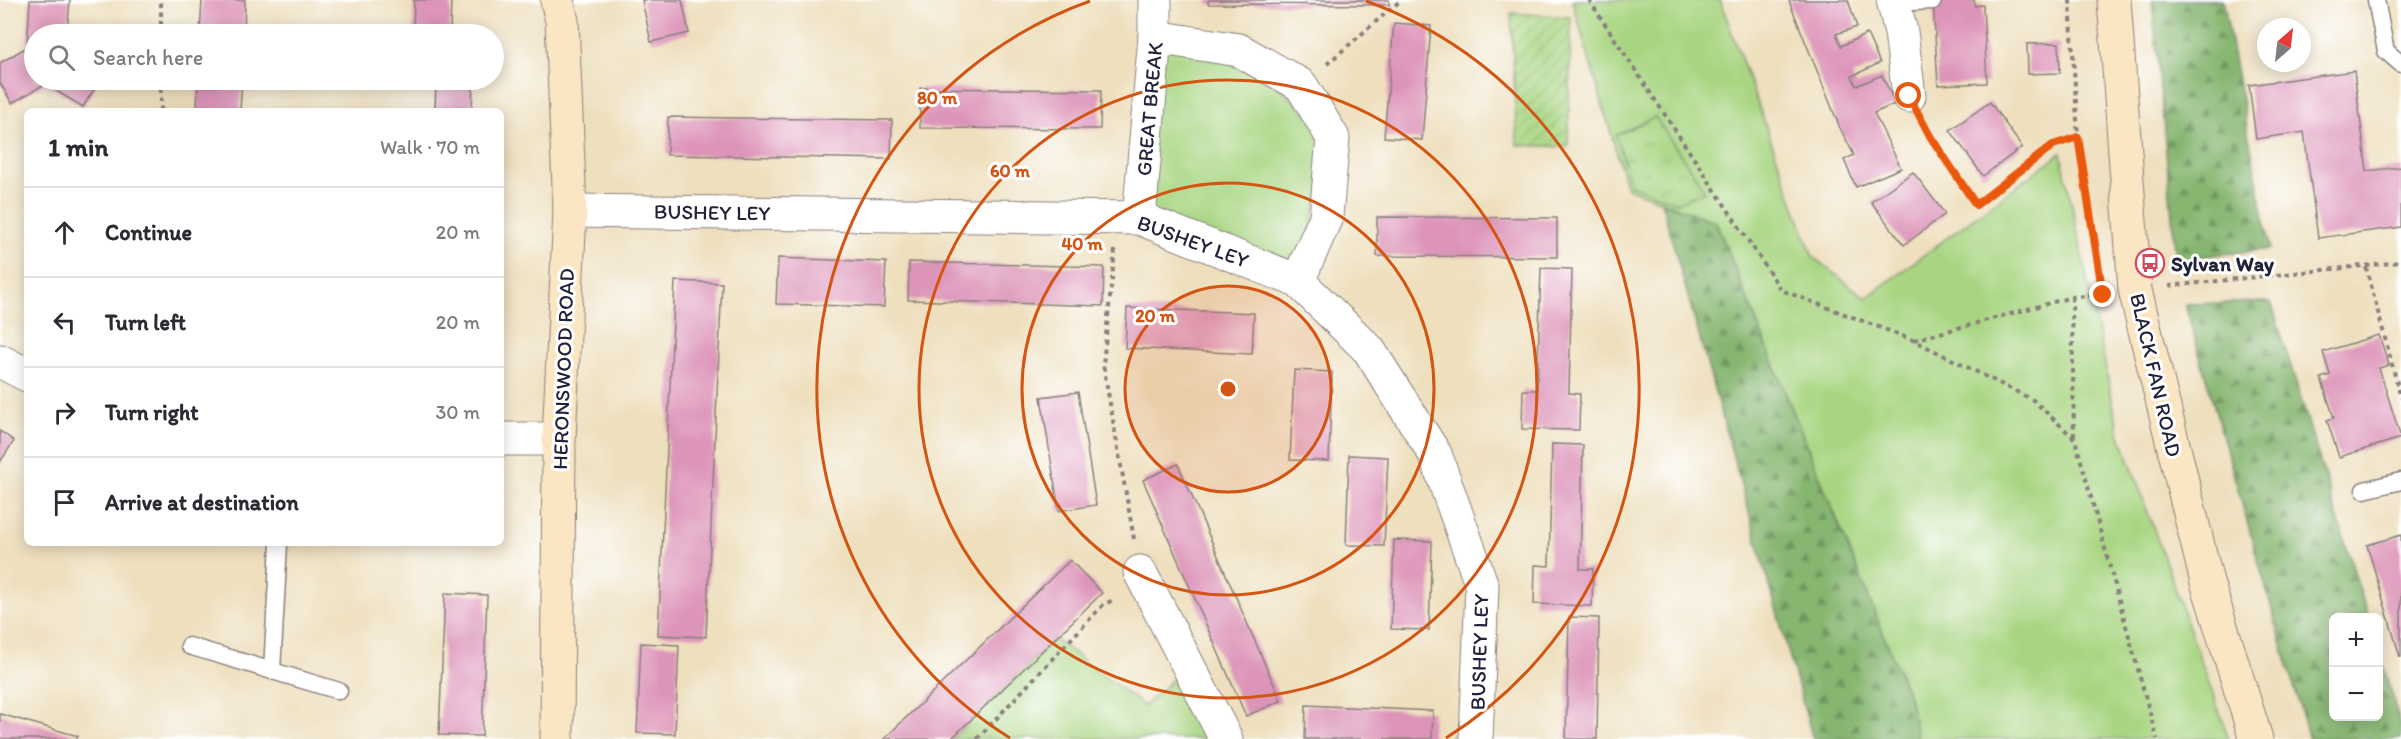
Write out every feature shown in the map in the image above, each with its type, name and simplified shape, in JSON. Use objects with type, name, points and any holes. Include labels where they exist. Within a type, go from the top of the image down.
[{"type":"main road","name":"HERONSWOOD ROAD","points":[[556,739],[559,439],[570,211],[562,21],[557,0]]},
{"type":"main road","name":"BLACK FAN ROAD","points":[[2114,0],[2135,290],[2206,582],[2256,739]]},
{"type":"street","name":"GREAT BREAK","points":[[1128,218],[1155,37],[1155,0]]},
{"type":"street","points":[[1893,2],[1901,32],[1909,96]]},
{"type":"street","points":[[1155,37],[1239,50],[1301,85],[1333,138],[1326,217],[1298,282]]},
{"type":"street","name":"BUSHEY LEY","points":[[570,211],[1128,218],[1298,282],[1369,350],[1434,454],[1482,586],[1476,739]]},
{"type":"street","points":[[0,361],[24,373]]},
{"type":"street","points":[[504,439],[559,439]]},
{"type":"street","points":[[1143,577],[1226,739]]},
{"type":"lane","points":[[2376,0],[2386,51],[2401,64]]},
{"type":"lane","points":[[1893,2],[1933,1]]},
{"type":"lane","points":[[2364,490],[2401,481]]},
{"type":"lane","points":[[272,670],[279,546]]},
{"type":"lane","points":[[189,646],[339,691]]},
{"type":"path","points":[[161,0],[161,24]]},
{"type":"path","points":[[1301,85],[1401,0]]},
{"type":"path","points":[[1588,0],[1781,290],[1913,340],[2033,400],[2074,439]]},
{"type":"path","points":[[2070,0],[2078,137],[2096,249]]},
{"type":"path","points":[[160,108],[161,90]]},
{"type":"path","points":[[1909,96],[1930,136],[1976,205],[2053,145],[2078,137]]},
{"type":"path","points":[[977,739],[1103,605],[1143,577],[1103,364],[1128,218]]},
{"type":"path","points":[[2170,286],[2401,262]]},
{"type":"path","points":[[2366,267],[2401,398]]},
{"type":"path","points":[[1913,340],[2072,297],[2103,295],[2101,284]]},
{"type":"path","points":[[2072,297],[2074,439],[2157,739]]},
{"type":"green space","points":[[1572,0],[1720,0],[1813,257],[1866,298],[2061,153],[2119,432],[2229,739],[1918,739],[1909,697],[1716,222],[1627,188]]},
{"type":"green space","points":[[2152,0],[2223,0],[2270,249],[2176,259]]},
{"type":"green space","points":[[1511,13],[1571,17],[1568,147],[1517,145]]},
{"type":"green space","points":[[1155,37],[1239,50],[1333,138],[1298,281],[1139,218]]},
{"type":"green space","points":[[1655,117],[1705,191],[1677,203],[1631,185],[1616,135]]},
{"type":"green space","points":[[1661,201],[1716,222],[1909,697],[1918,739],[1813,739]]},
{"type":"green space","points":[[2271,302],[2367,613],[2329,613],[2329,721],[2383,721],[2383,666],[2401,726],[2401,739],[2309,739],[2185,304]]},
{"type":"green space","points":[[1055,639],[1144,706],[1187,666],[1226,739],[951,739]]},
{"type":"building","points":[[30,0],[70,0],[68,24],[28,24]]},
{"type":"building","points":[[202,0],[245,0],[244,24],[201,24]]},
{"type":"building","points":[[414,0],[451,0],[450,24],[413,24]]},
{"type":"building","points":[[642,0],[682,0],[689,33],[651,42]]},
{"type":"building","points":[[1208,0],[1389,0],[1389,5],[1208,4]]},
{"type":"building","points":[[1848,0],[1857,27],[1836,34],[1841,46],[1867,34],[1880,63],[1852,76],[1856,86],[1882,75],[1895,104],[1874,113],[1901,168],[1856,187],[1844,160],[1854,155],[1840,128],[1789,1]]},
{"type":"building","points":[[1933,0],[1974,0],[1975,6],[1983,5],[1987,83],[1938,85]]},
{"type":"building","points":[[1394,23],[1431,26],[1422,140],[1384,137]]},
{"type":"building","points":[[2059,43],[2060,73],[2028,74],[2027,44]]},
{"type":"building","points":[[24,49],[24,90],[35,90],[12,103],[0,83],[0,63]]},
{"type":"building","points":[[2354,71],[2367,171],[2401,167],[2401,227],[2318,238],[2304,132],[2256,139],[2249,85]]},
{"type":"building","points":[[920,88],[1101,90],[1100,129],[920,128]]},
{"type":"building","points":[[55,90],[94,90],[83,107]]},
{"type":"building","points":[[198,90],[241,90],[240,108],[197,108]]},
{"type":"building","points":[[436,90],[473,90],[472,108],[435,108]]},
{"type":"building","points":[[1990,102],[2022,147],[1983,176],[1950,130]]},
{"type":"building","points":[[668,117],[892,120],[891,159],[667,155]]},
{"type":"building","points":[[1913,172],[1945,214],[1904,245],[1871,202]]},
{"type":"building","points":[[1377,217],[1557,218],[1557,257],[1377,256]]},
{"type":"building","points":[[778,258],[886,262],[884,307],[776,304]]},
{"type":"building","points":[[909,262],[1104,267],[1103,306],[908,300]]},
{"type":"building","points":[[1541,268],[1572,269],[1569,393],[1580,394],[1579,430],[1522,429],[1523,390],[1537,390]]},
{"type":"building","points":[[675,281],[722,283],[706,637],[658,635]]},
{"type":"building","points":[[1127,308],[1254,313],[1252,354],[1125,348]]},
{"type":"building","points":[[2379,335],[2389,365],[2379,368],[2401,438],[2339,457],[2327,420],[2334,418],[2321,378],[2330,375],[2323,352]]},
{"type":"building","points":[[1294,370],[1332,372],[1329,461],[1290,460]]},
{"type":"building","points":[[1078,392],[1096,505],[1059,511],[1041,397]]},
{"type":"building","points":[[0,431],[14,441],[0,462]]},
{"type":"building","points":[[1552,444],[1583,445],[1580,569],[1593,569],[1592,606],[1534,604],[1535,565],[1549,566]]},
{"type":"building","points":[[1349,455],[1388,457],[1384,546],[1346,545]]},
{"type":"building","points":[[1178,464],[1281,701],[1246,716],[1143,480]]},
{"type":"building","points":[[2401,535],[2401,657],[2400,657],[2367,545]]},
{"type":"building","points":[[1394,540],[1432,541],[1429,630],[1391,629]]},
{"type":"building","points":[[1070,560],[1102,593],[951,739],[884,739]]},
{"type":"building","points":[[445,593],[487,595],[482,736],[439,735]]},
{"type":"building","points":[[1569,617],[1599,618],[1597,739],[1566,739]]},
{"type":"building","points":[[641,643],[679,645],[675,734],[637,733]]},
{"type":"building","points":[[1306,705],[1433,711],[1432,739],[1305,739]]},
{"type":"building","points":[[0,714],[78,736],[77,739],[0,739]]},
{"type":"place","name":"Sylvan Way","points":[[2150,263]]},
{"type":"route","points":[[1909,96],[1930,136],[1976,205],[2053,145],[2078,137],[2103,295]]}]
